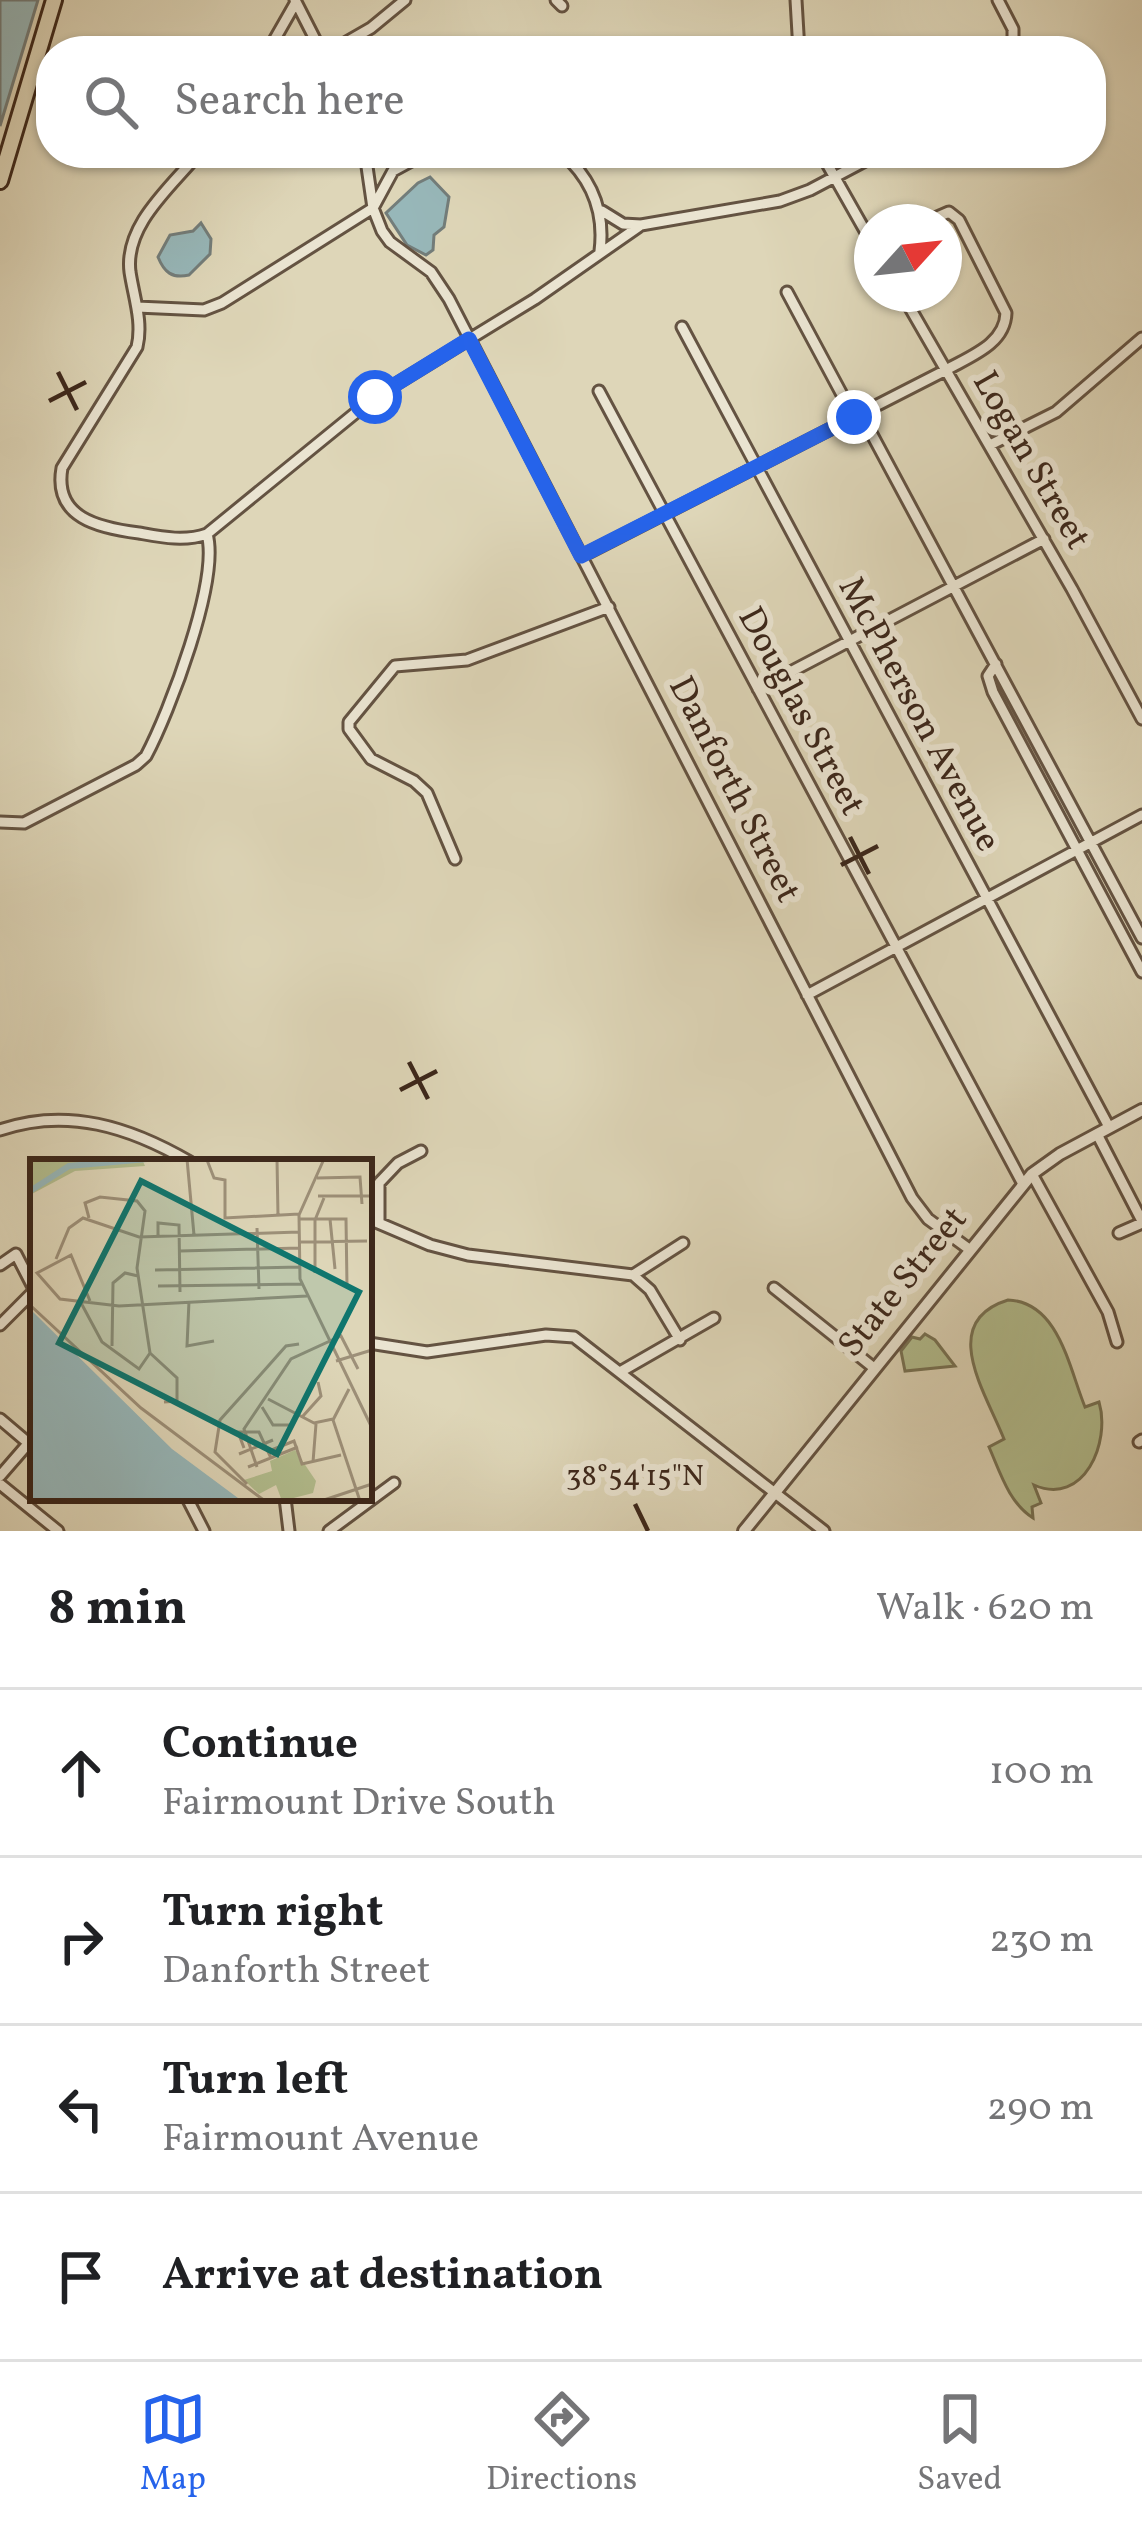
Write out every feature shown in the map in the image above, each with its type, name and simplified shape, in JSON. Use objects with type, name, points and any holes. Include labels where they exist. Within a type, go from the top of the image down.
[{"type":"main road","points":[[43,36],[54,0]]},
{"type":"main road","points":[[0,181],[36,60]]},
{"type":"street","points":[[357,36],[405,0]]},
{"type":"street","points":[[796,0],[798,36]]},
{"type":"street","points":[[998,0],[1013,36]]},
{"type":"street","points":[[276,36],[296,1]]},
{"type":"street","points":[[296,1],[314,36]]},
{"type":"street","points":[[188,168],[132,241],[130,266],[139,338],[133,357],[67,457],[61,493],[73,512],[98,526],[181,539],[206,534],[349,416],[555,286],[641,225]]},
{"type":"street","points":[[368,168],[373,208]]},
{"type":"street","points":[[370,175],[398,168]]},
{"type":"street","points":[[579,168],[600,210],[600,251]]},
{"type":"street","points":[[829,168],[854,212]]},
{"type":"street","points":[[600,210],[623,224],[641,225],[780,201],[852,168]]},
{"type":"street","points":[[136,307],[204,310],[222,303],[373,208],[393,171]]},
{"type":"street","name":"Danforth Street","points":[[373,208],[390,242],[423,264],[439,283],[918,1207],[970,1249]]},
{"type":"street","points":[[581,556],[991,344],[1003,331],[1004,306],[962,229]]},
{"type":"street","points":[[787,292],[953,585],[1142,938]]},
{"type":"street","name":"Logan Street","points":[[912,312],[1142,719]]},
{"type":"street","name":"McPherson Avenue","points":[[682,327],[986,899],[1103,1130],[1142,1222]]},
{"type":"street","points":[[990,445],[1056,412],[1142,338]]},
{"type":"street","name":"Douglas Street","points":[[599,391],[896,947],[1108,1312],[1117,1342]]},
{"type":"street","points":[[0,822],[24,823],[142,761],[178,683],[211,561],[206,534]]},
{"type":"street","points":[[758,689],[1044,539]]},
{"type":"street","points":[[455,859],[427,793],[371,759],[349,729],[350,722],[395,667],[466,660],[608,607]]},
{"type":"street","points":[[996,664],[988,676],[993,692],[1142,973]]},
{"type":"street","points":[[807,995],[1142,815]]},
{"type":"street","name":"State Street","points":[[744,1531],[1028,1179],[1142,1110]]},
{"type":"street","points":[[0,1130],[34,1120],[79,1120],[124,1132],[183,1159]]},
{"type":"street","points":[[421,1151],[398,1163],[379,1184],[374,1221],[468,1255],[633,1275],[650,1290],[680,1340]]},
{"type":"street","points":[[1119,1233],[1142,1222]]},
{"type":"street","points":[[633,1275],[683,1243]]},
{"type":"street","points":[[0,1265],[16,1254],[30,1284]]},
{"type":"street","points":[[774,1288],[874,1368]]},
{"type":"street","points":[[0,1325],[30,1293]]},
{"type":"street","points":[[620,1372],[714,1318]]},
{"type":"street","points":[[372,1343],[428,1352],[566,1335],[579,1339],[824,1531]]},
{"type":"street","points":[[0,1419],[30,1442]]},
{"type":"street","points":[[30,1445],[0,1480],[58,1531]]},
{"type":"street","points":[[372,1500],[394,1484]]},
{"type":"street","points":[[192,1501],[204,1531]]},
{"type":"street","points":[[285,1501],[289,1531]]},
{"type":"street","points":[[329,1531],[370,1501]]},
{"type":"green space","points":[[1008,1300],[1025,1304],[1051,1324],[1085,1407],[1099,1402],[1102,1418],[1090,1467],[1067,1487],[1034,1485],[1041,1503],[1032,1507],[1033,1518],[1011,1496],[989,1447],[1004,1439],[973,1361],[975,1325],[987,1310]]},
{"type":"green space","points":[[925,1334],[955,1366],[905,1371],[901,1351],[912,1337],[920,1339]]},
{"type":"water","points":[[0,0],[38,0],[0,126]]},
{"type":"water","points":[[430,177],[449,197],[444,227],[434,235],[433,250],[426,255],[407,245],[386,213]]},
{"type":"water","points":[[201,223],[211,239],[210,254],[189,275],[169,273],[158,257],[170,235],[193,231]]},
{"type":"route","points":[[375,397],[469,339],[581,556],[854,417]]}]
